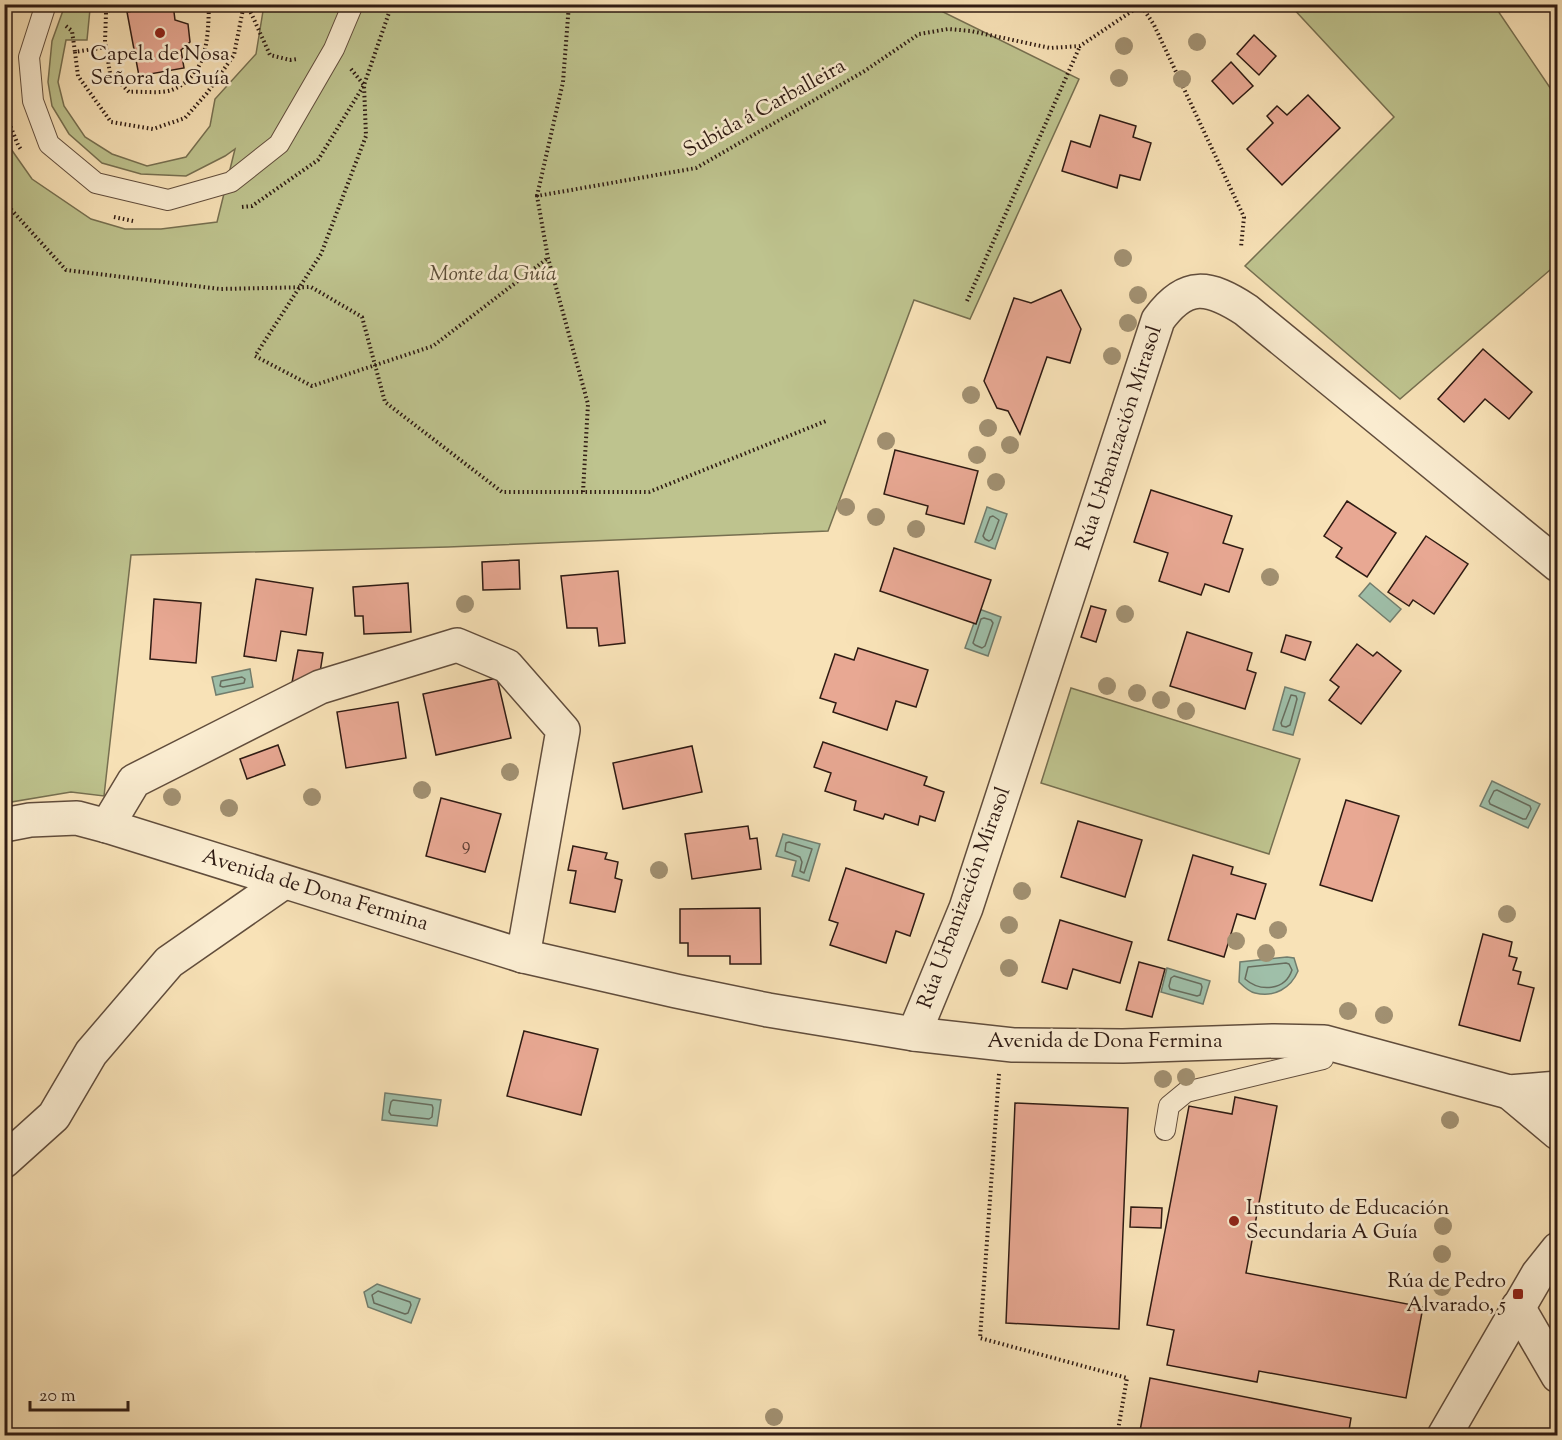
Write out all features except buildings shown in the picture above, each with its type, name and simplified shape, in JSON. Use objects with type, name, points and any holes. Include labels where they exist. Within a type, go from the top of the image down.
[{"type":"street","name":"Rúa Urbanización Mirasol","points":[[914,1034],[966,908],[1158,320],[1170,303],[1190,292],[1207,291],[1227,297],[1246,310],[1557,565]]},
{"type":"street","points":[[108,826],[134,781],[320,687],[457,645],[507,666],[563,730],[523,956]]},
{"type":"street","name":"Avenida de Dona Fermina","points":[[4,825],[30,820],[77,818],[523,956],[768,1010],[914,1034],[1000,1044],[1123,1046],[1274,1041],[1324,1042],[1509,1092]]},
{"type":"street","points":[[4,1161],[54,1116],[91,1053],[169,962],[284,882]]},
{"type":"street","points":[[1509,1092],[1557,1088]]},
{"type":"street","points":[[1509,1092],[1557,1133]]},
{"type":"street","points":[[1444,1436],[1538,1274],[1557,1249]]},
{"type":"street","points":[[1518,1308],[1557,1376]]},
{"type":"lane","points":[[46,4],[28,57],[33,101],[49,144],[96,183],[168,200],[231,183],[279,144],[334,49],[353,4]]},
{"type":"lane","points":[[1165,1130],[1170,1106],[1186,1092],[1323,1059],[1324,1042]]},
{"type":"path","points":[[116,4],[106,14],[106,47],[110,73],[129,92],[170,91],[193,77],[207,48],[209,4]]},
{"type":"path","points":[[246,4],[270,55],[291,60],[334,49],[364,86],[366,136],[321,254],[255,356],[312,386],[433,346],[548,258]]},
{"type":"path","points":[[60,22],[72,30],[78,76],[111,122],[153,129],[185,118],[207,93],[234,55],[246,4]]},
{"type":"path","points":[[569,4],[563,82],[537,196],[548,258],[588,404],[583,492]]},
{"type":"path","points":[[967,301],[1080,46],[1142,5],[1154,25],[1244,217],[1241,247]]},
{"type":"path","name":"Subida á Carballeira","points":[[537,196],[696,168],[863,72],[919,34],[948,29],[971,31],[1050,48],[1080,46]]},
{"type":"path","points":[[75,52],[106,47]]},
{"type":"path","points":[[4,198],[7,205],[66,270],[220,289],[311,287],[362,317],[385,402],[502,492],[649,492],[826,421]]},
{"type":"path","points":[[1000,1044],[980,1338],[1127,1378],[1117,1436]]},
{"type":"green space","name":"Monte da Guía","points":[[65,5],[93,5],[90,9],[87,40],[66,40],[58,82],[64,106],[85,137],[112,154],[147,166],[186,157],[210,126],[215,99],[256,54],[264,5],[945,5],[941,11],[1079,79],[970,319],[914,300],[828,531],[448,547],[131,555],[104,796],[71,792],[5,803],[4,134],[11,149],[32,179],[91,219],[125,229],[161,229],[217,222],[235,149],[186,176],[141,174],[102,163],[69,134],[52,106],[48,82],[52,41]]},
{"type":"green space","points":[[1290,5],[1494,5],[1557,98],[1557,264],[1400,399],[1245,266],[1394,117]]},
{"type":"green space","points":[[1071,688],[1300,759],[1269,854],[1041,783]]},
{"type":"water","points":[[987,507],[1007,514],[995,549],[975,542]]},
{"type":"water","points":[[1370,583],[1401,609],[1390,622],[1359,596]]},
{"type":"water","points":[[979,609],[1001,617],[988,656],[965,648]]},
{"type":"water","points":[[250,669],[253,687],[216,695],[212,677]]},
{"type":"water","points":[[1285,687],[1305,693],[1293,735],[1273,730]]},
{"type":"water","points":[[1492,781],[1540,804],[1528,828],[1480,806]]},
{"type":"water","points":[[783,834],[820,844],[809,881],[792,876],[796,861],[776,856]]},
{"type":"water","points":[[1294,958],[1298,971],[1291,982],[1281,990],[1269,994],[1255,993],[1239,982],[1240,962]]},
{"type":"water","points":[[1167,968],[1210,981],[1203,1004],[1161,992]]},
{"type":"water","points":[[385,1093],[441,1100],[437,1126],[382,1120]]},
{"type":"water","points":[[377,1284],[420,1299],[411,1323],[368,1307],[364,1292]]},
{"type":"place","name":"Capela de Nosa Señora da Guía","points":[[160,33]]},
{"type":"place","name":"Instituto de Educación Secundaria A Guía","points":[[1234,1221]]},
{"type":"place","name":"Rúa de Pedro Alvarado, 5","points":[[1518,1294]]}]
